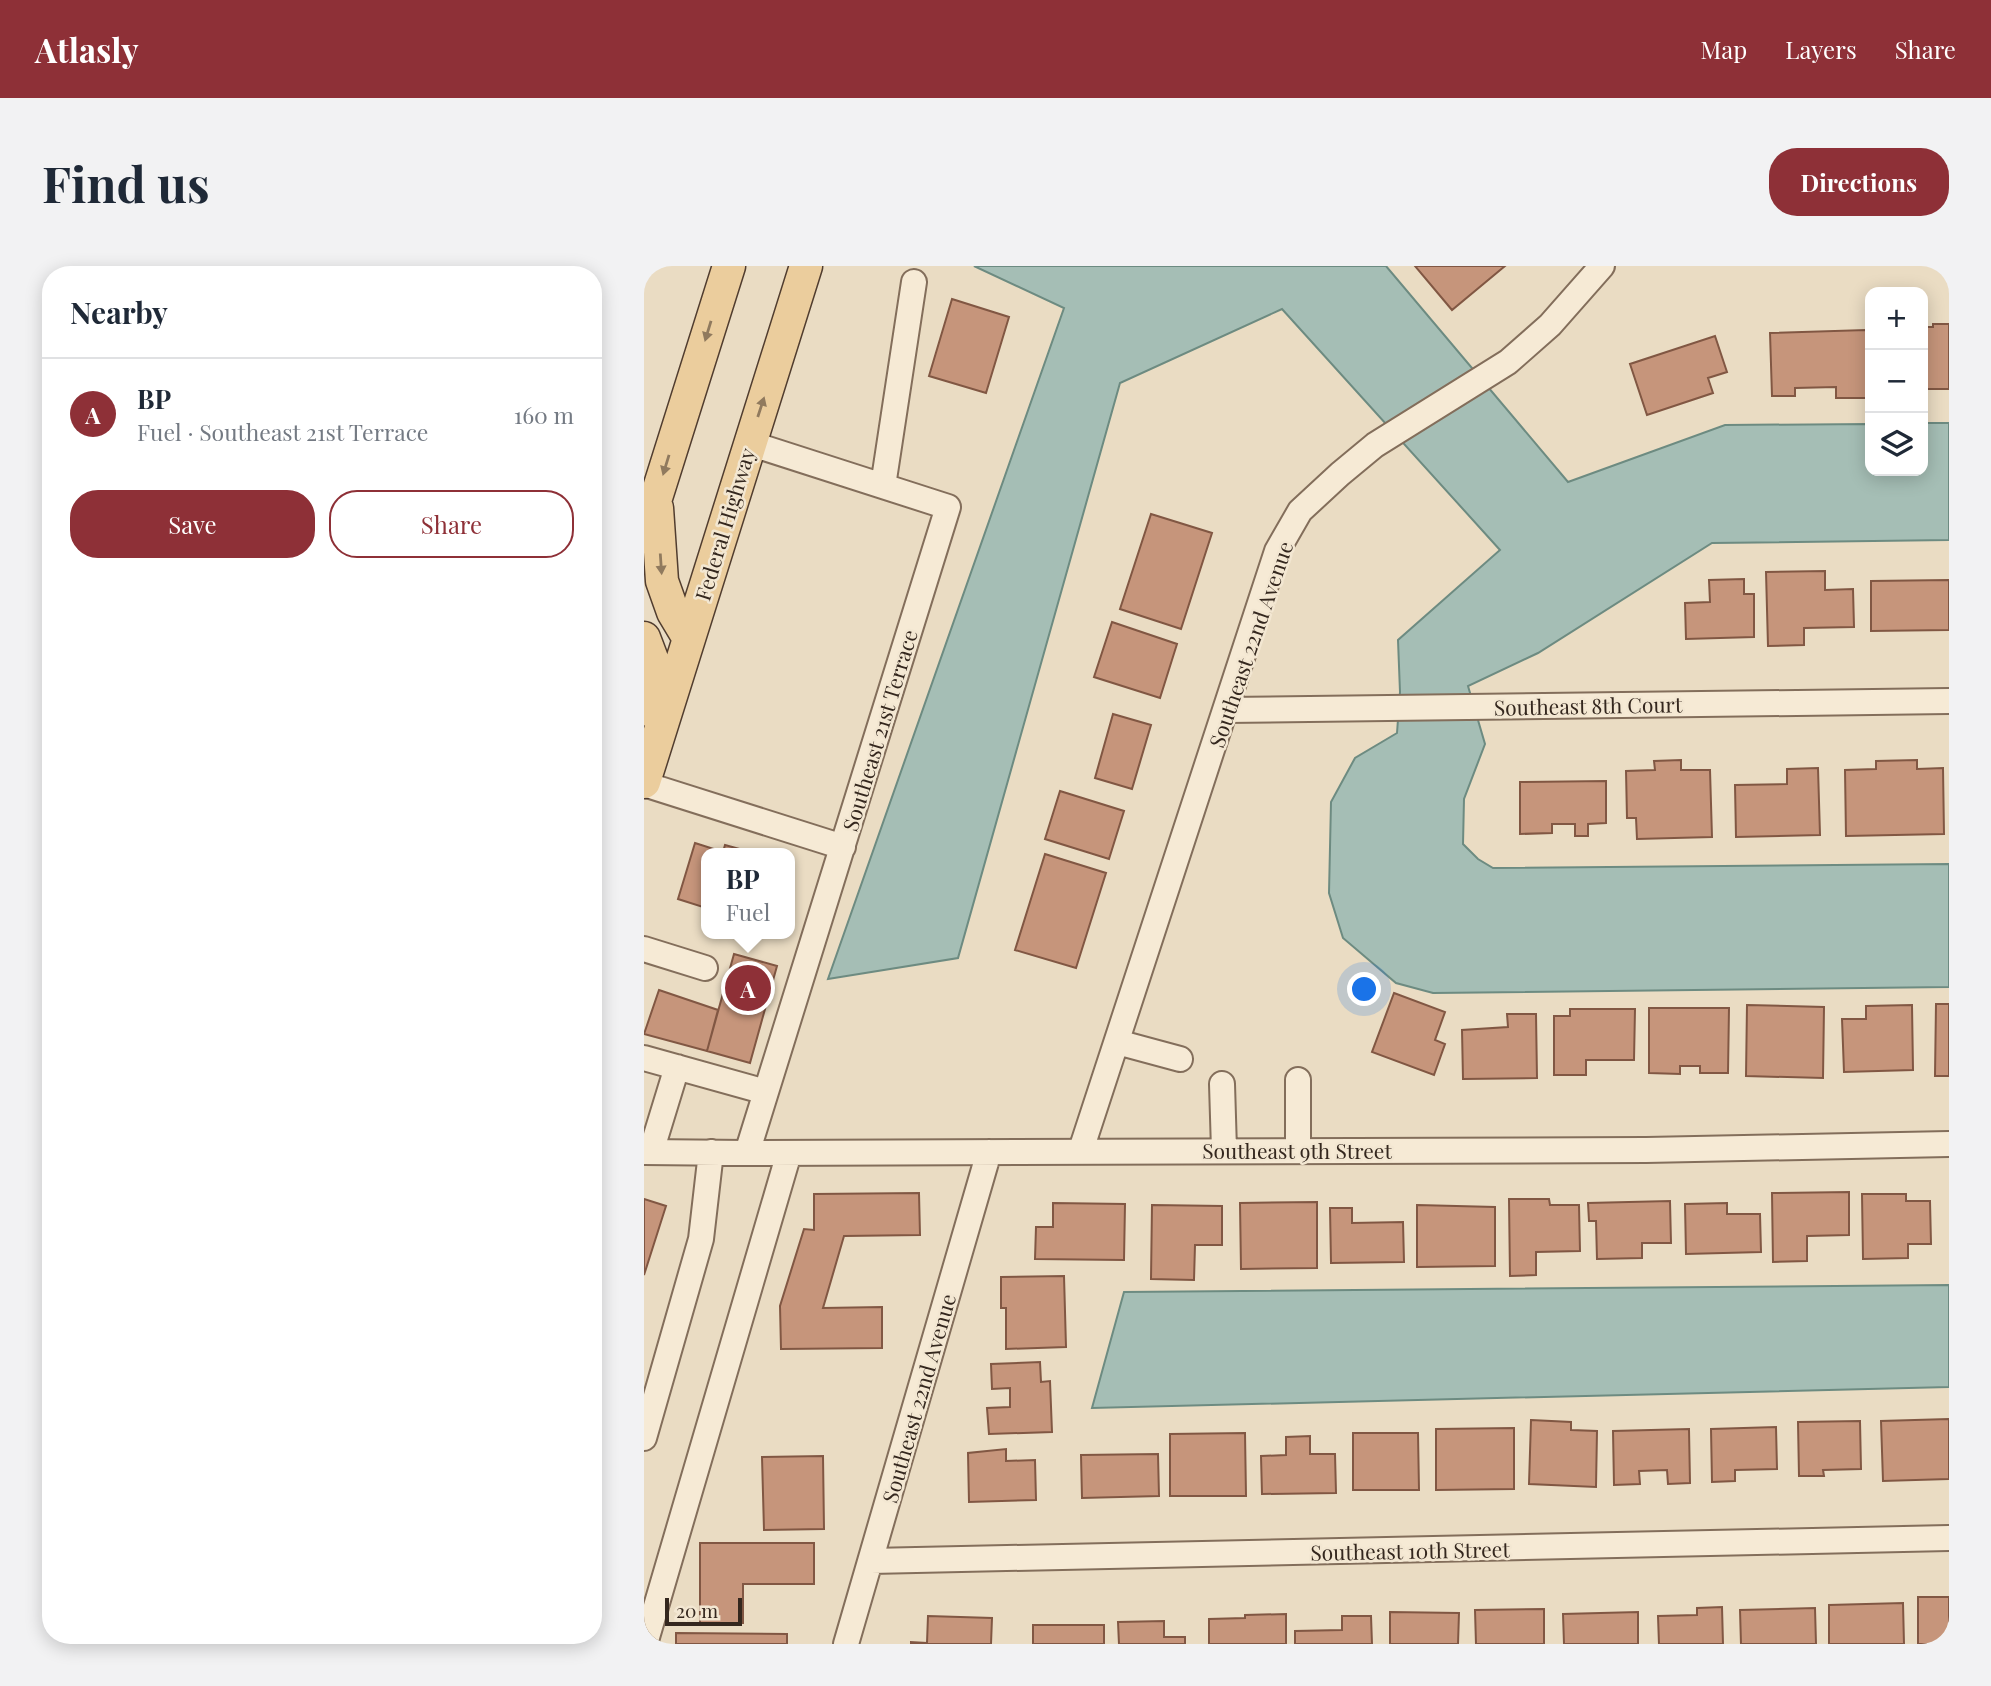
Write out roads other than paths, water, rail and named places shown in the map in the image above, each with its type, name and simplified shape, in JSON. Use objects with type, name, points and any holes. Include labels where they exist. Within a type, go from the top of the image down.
[{"type":"main road","points":[[644,536],[729,266]]},
{"type":"main road","name":"Federal Highway","points":[[644,783],[806,266]]},
{"type":"main road","points":[[657,496],[662,581],[673,612],[688,636]]},
{"type":"main road","points":[[644,638],[652,659],[660,729]]},
{"type":"street","name":"Southeast 22nd Avenue","points":[[1081,1150],[1277,551],[1300,511],[1375,445],[1508,362],[1550,325],[1602,266]]},
{"type":"street","points":[[883,486],[915,282]]},
{"type":"street","name":"Southeast 21st Terrace","points":[[747,1153],[948,507],[749,443]]},
{"type":"street","name":"Southeast 8th Court","points":[[1226,710],[1949,701]]},
{"type":"street","points":[[644,783],[843,847]]},
{"type":"street","points":[[644,949],[705,968]]},
{"type":"street","points":[[1117,1042],[1180,1059]]},
{"type":"street","points":[[644,1058],[766,1092]]},
{"type":"street","points":[[647,1152],[677,1067]]},
{"type":"street","points":[[1298,1080],[1298,1150]]},
{"type":"street","points":[[1222,1084],[1224,1150]]},
{"type":"street","name":"Southeast 9th Street","points":[[647,1152],[1646,1150],[1949,1144]]},
{"type":"street","points":[[644,1438],[649,1409],[701,1239],[710,1153]]},
{"type":"street","points":[[645,1644],[789,1153]]},
{"type":"street","name":"Southeast 22nd Avenue","points":[[846,1644],[989,1153]]},
{"type":"street","name":"Southeast 10th Street","points":[[871,1561],[1949,1538]]},
{"type":"water","points":[[974,266],[1386,266],[1568,482],[1725,425],[1865,424],[1865,476],[1928,476],[1928,423],[1949,423],[1949,540],[1712,543],[1538,653],[1468,686],[1485,744],[1464,799],[1463,844],[1478,859],[1493,868],[1949,864],[1949,987],[1433,993],[1396,983],[1343,938],[1329,893],[1331,802],[1355,758],[1397,733],[1400,692],[1398,640],[1500,550],[1282,309],[1120,383],[958,958],[828,979],[1064,308]]},
{"type":"water","points":[[1949,1285],[1949,1387],[1092,1408],[1124,1292]]},
{"type":"place","name":"BP","points":[[748,988]]}]
